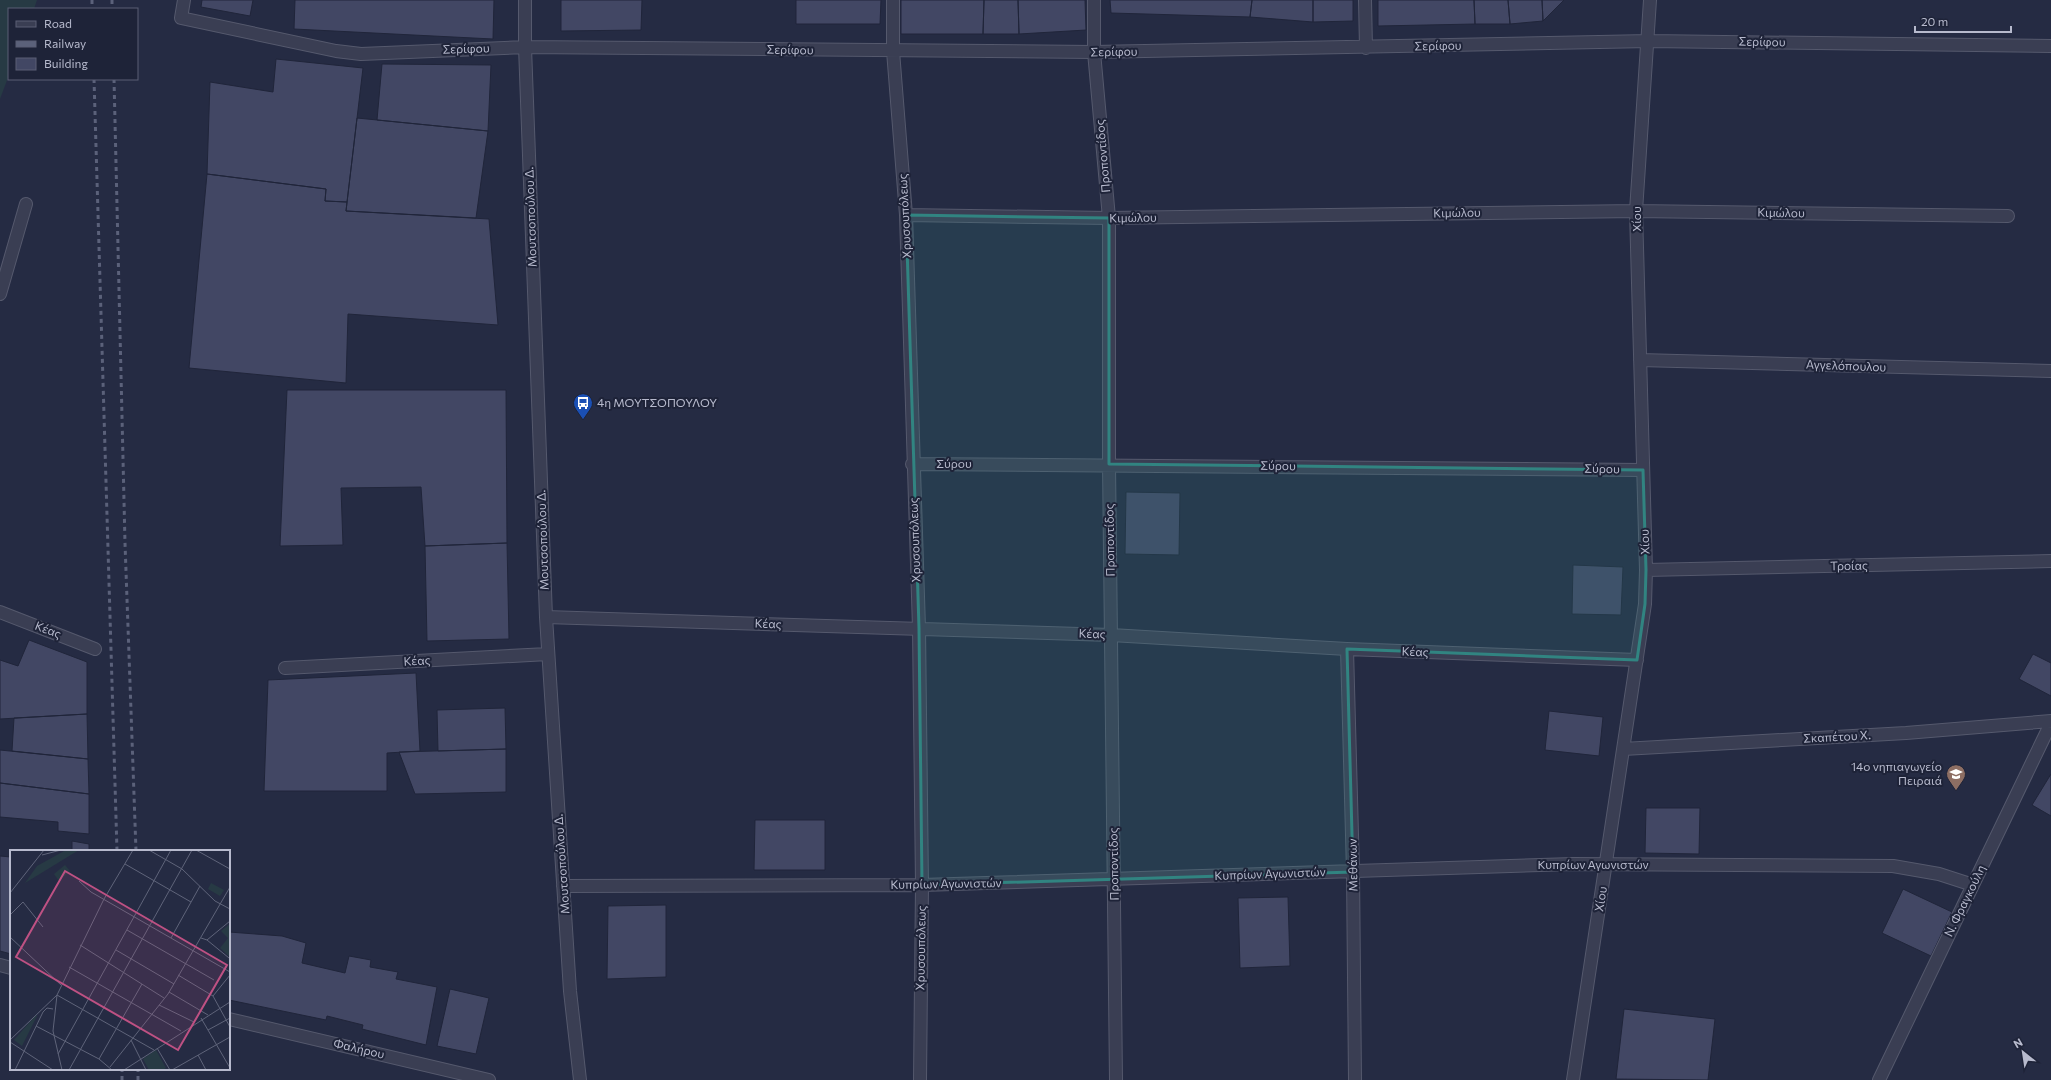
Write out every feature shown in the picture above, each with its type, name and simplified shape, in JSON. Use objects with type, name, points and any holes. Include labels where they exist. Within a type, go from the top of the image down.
[{"type":"street","name":"Σερίφου","points":[[184,0],[181,18],[336,51],[361,54],[525,47],[1094,52],[1366,48],[1649,41],[2051,46]]},
{"type":"street","name":"Μουτσοπούλου Δ.","points":[[525,0],[525,47],[546,617],[570,991],[580,1080]]},
{"type":"street","name":"Χρυσουπόλεως","points":[[893,0],[893,51],[906,216],[912,464],[919,628],[922,885],[920,1080]]},
{"type":"street","name":"Προποντίδος","points":[[1094,0],[1094,52],[1109,218],[1109,464],[1116,1080]]},
{"type":"street","points":[[1365,0],[1366,48]]},
{"type":"street","name":"Χίου","points":[[1573,1080],[1645,604],[1646,570],[1636,211],[1649,41],[1650,0]]},
{"type":"street","points":[[0,294],[26,204]]},
{"type":"street","name":"Κιμώλου","points":[[906,216],[1109,218],[1636,211],[2008,216]]},
{"type":"street","name":"Αγγελόπουλου","points":[[1640,360],[2051,372]]},
{"type":"street","name":"Σύρου","points":[[912,464],[1109,464],[1643,470]]},
{"type":"street","name":"Τροίας","points":[[1646,570],[2051,561]]},
{"type":"street","name":"Κέας","points":[[0,612],[95,649]]},
{"type":"street","name":"Κέας","points":[[546,617],[1112,635],[1347,649],[1637,660]]},
{"type":"street","name":"Μεθάνων","points":[[1347,649],[1353,872],[1355,1080]]},
{"type":"street","name":"Κέας","points":[[285,668],[548,654]]},
{"type":"street","name":"Σκαπέτου Χ.","points":[[1623,749],[1906,733],[2051,722]]},
{"type":"street","name":"Ν. Φραγκούλη","points":[[1879,1080],[2051,722]]},
{"type":"street","name":"Κυπρίων Αγωνιστών","points":[[563,886],[922,885],[1573,864],[1893,866],[1939,874],[1973,885]]},
{"type":"street","points":[[0,965],[10,968]]},
{"type":"street","name":"Φαλήρου","points":[[230,1019],[489,1080]]},
{"type":"highlighted area","points":[[906,215],[1109,218],[1109,464],[1643,470],[1646,570],[1645,604],[1637,660],[1347,649],[1353,872],[922,885],[919,628]]},
{"type":"shaded area","points":[[0,0],[37,0],[34,8],[8,8],[8,78],[0,99]]},
{"type":"building","points":[[202,0],[253,0],[250,16],[201,7]]},
{"type":"building","points":[[295,0],[494,0],[493,39],[294,29]]},
{"type":"building","points":[[561,0],[642,0],[641,30],[561,31]]},
{"type":"building","points":[[796,0],[881,0],[880,24],[796,24]]},
{"type":"building","points":[[901,0],[984,0],[983,34],[901,34]]},
{"type":"building","points":[[984,0],[1018,0],[1019,34],[983,34]]},
{"type":"building","points":[[1018,0],[1085,0],[1086,30],[1019,34]]},
{"type":"building","points":[[1110,0],[1252,0],[1250,17],[1111,13]]},
{"type":"building","points":[[1252,0],[1313,0],[1313,22],[1250,17]]},
{"type":"building","points":[[1313,0],[1353,0],[1353,21],[1313,22]]},
{"type":"building","points":[[1378,0],[1474,0],[1475,24],[1378,26]]},
{"type":"building","points":[[1474,0],[1508,0],[1510,24],[1475,24]]},
{"type":"building","points":[[1508,0],[1542,0],[1543,21],[1510,24]]},
{"type":"building","points":[[1542,0],[1564,0],[1543,21]]},
{"type":"building","points":[[276,59],[363,68],[347,202],[325,201],[326,189],[207,174],[210,82],[273,92]]},
{"type":"building","points":[[382,64],[491,65],[488,131],[377,120]]},
{"type":"building","points":[[357,118],[488,131],[476,218],[346,211]]},
{"type":"building","points":[[207,174],[326,189],[325,201],[347,202],[346,211],[489,219],[498,325],[348,314],[346,383],[189,368]]},
{"type":"building","points":[[287,390],[506,390],[507,543],[425,546],[421,487],[341,488],[343,545],[280,546]]},
{"type":"building","points":[[1126,492],[1180,493],[1179,555],[1125,554]]},
{"type":"building","points":[[507,543],[509,639],[427,641],[425,546]]},
{"type":"building","points":[[1573,565],[1623,567],[1621,615],[1572,614]]},
{"type":"building","points":[[29,640],[87,662],[87,714],[0,719],[0,660],[18,666]]},
{"type":"building","points":[[2033,654],[2051,663],[2051,696],[2019,679]]},
{"type":"building","points":[[416,673],[420,751],[387,753],[387,791],[264,791],[268,680]]},
{"type":"building","points":[[505,708],[506,749],[438,751],[437,710]]},
{"type":"building","points":[[1549,711],[1603,717],[1599,756],[1545,750]]},
{"type":"building","points":[[87,714],[88,759],[12,751],[14,718]]},
{"type":"building","points":[[506,749],[506,792],[415,794],[399,752]]},
{"type":"building","points":[[0,750],[88,759],[89,794],[0,783]]},
{"type":"building","points":[[2051,774],[2051,816],[2032,805]]},
{"type":"building","points":[[0,783],[89,794],[89,834],[58,831],[58,822],[0,817]]},
{"type":"building","points":[[1646,808],[1700,808],[1699,854],[1645,853]]},
{"type":"building","points":[[755,820],[825,820],[825,870],[754,870]]},
{"type":"building","points":[[72,841],[89,844],[89,850],[72,850]]},
{"type":"building","points":[[0,856],[10,857],[10,954],[0,951]]},
{"type":"building","points":[[1903,889],[1952,912],[1931,956],[1882,933]]},
{"type":"building","points":[[1288,897],[1290,966],[1240,968],[1238,898]]},
{"type":"building","points":[[666,905],[666,977],[607,979],[608,906]]},
{"type":"building","points":[[230,932],[282,936],[306,943],[302,963],[345,973],[349,956],[371,960],[370,967],[398,972],[396,979],[437,987],[426,1045],[362,1029],[363,1025],[327,1016],[326,1020],[230,1000]]},
{"type":"building","points":[[450,989],[489,998],[476,1054],[437,1046]]},
{"type":"building","points":[[1624,1009],[1715,1019],[1708,1080],[1616,1079]]},
{"type":"railway","points":[[92,0],[92,8]]},
{"type":"railway","points":[[112,0],[112,8]]},
{"type":"railway","points":[[94,80],[117,850]]},
{"type":"railway","points":[[114,80],[125,543],[136,850]]},
{"type":"railway","points":[[122,1070],[122,1080]]},
{"type":"railway","points":[[138,1070],[138,1080]]},
{"type":"place","name":"4η ΜΟΥΤΣΟΠΟΥΛΟΥ","points":[[583,420]]},
{"type":"place","name":"14ο νηπιαγωγείο Πειραιά","points":[[1956,791]]}]
